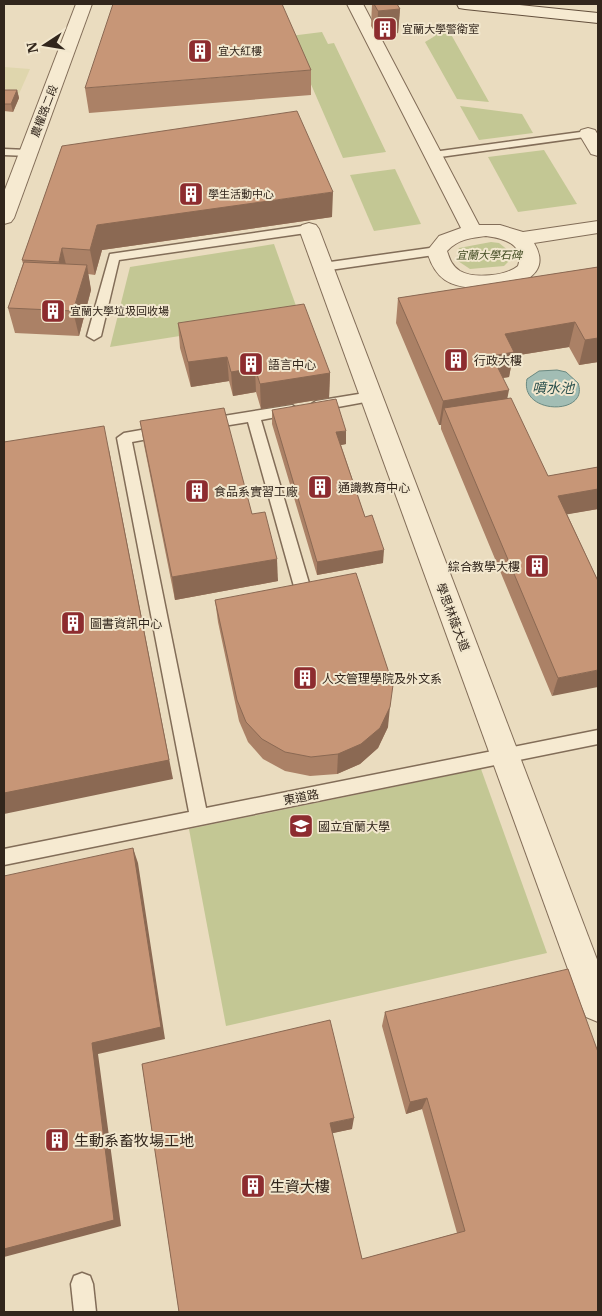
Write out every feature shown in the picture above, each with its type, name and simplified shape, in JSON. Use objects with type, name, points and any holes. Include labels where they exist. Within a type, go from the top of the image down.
[{"type":"street","name":"農權路二段","points":[[5,212],[84,4]]},
{"type":"street","points":[[355,4],[473,232]]},
{"type":"street","points":[[465,4],[598,18]]},
{"type":"street","points":[[520,239],[598,227]]},
{"type":"street","name":"學思林蔭大道","points":[[308,229],[595,989]]},
{"type":"street","points":[[502,231],[520,239],[528,249],[530,261],[524,272],[503,279],[476,283],[462,280],[449,273],[440,262],[438,251],[443,241],[456,235],[473,232],[502,231]]},
{"type":"lane","points":[[433,155],[593,142]]},
{"type":"lane","points":[[4,152],[28,153]]},
{"type":"lane","points":[[94,336],[114,257],[308,229]]},
{"type":"lane","points":[[323,267],[438,251]]},
{"type":"lane","points":[[199,818],[124,438],[371,397]]},
{"type":"lane","points":[[254,416],[303,590]]},
{"type":"lane","name":"東道路","points":[[4,857],[598,737]]},
{"type":"lane","points":[[82,1284],[85,1312]]},
{"type":"shaded area","points":[[4,67],[30,69],[19,94],[4,88]]},
{"type":"green space","points":[[430,26],[448,29],[489,102],[457,99],[425,42],[435,36]]},
{"type":"green space","points":[[322,32],[328,44],[334,43],[386,152],[343,158],[290,36]]},
{"type":"green space","points":[[460,106],[522,114],[533,133],[479,140]]},
{"type":"green space","points":[[544,150],[577,204],[518,212],[488,157]]},
{"type":"green space","points":[[395,169],[421,224],[374,231],[350,175]]},
{"type":"green space","name":"宜蘭大學石碑","points":[[491,242],[499,243],[509,251],[509,261],[504,266],[470,269],[458,261],[457,252],[459,248]]},
{"type":"green space","points":[[274,244],[300,317],[110,347],[130,267]]},
{"type":"green space","points":[[481,769],[547,953],[226,1026],[189,829]]},
{"type":"water","name":"噴水池","points":[[557,370],[566,372],[578,383],[579,394],[574,401],[565,406],[543,405],[533,399],[527,391],[527,379],[539,371]]},
{"type":"building","name":"宜大紅樓","points":[[113,4],[282,4],[311,70],[85,88]]},
{"type":"building","points":[[374,4],[397,4],[400,9],[378,11]]},
{"type":"building","points":[[4,90],[17,90],[11,104],[4,104]]},
{"type":"building","name":"學生活動中心","points":[[297,111],[333,192],[97,225],[90,250],[62,248],[59,262],[22,260],[62,146]]},
{"type":"building","points":[[24,262],[87,265],[73,311],[8,308]]},
{"type":"building","name":"行政大樓","points":[[598,267],[598,338],[585,340],[575,322],[505,334],[514,352],[492,356],[509,390],[443,401],[398,298]]},
{"type":"building","points":[[304,304],[330,373],[260,384],[255,368],[231,372],[227,357],[188,362],[178,323]]},
{"type":"building","name":"綜合教學大樓","points":[[511,398],[548,476],[598,467],[598,489],[558,496],[598,581],[598,670],[558,678],[444,408]]},
{"type":"building","name":"通識教育中心","points":[[336,399],[346,431],[336,432],[365,517],[372,515],[384,550],[317,562],[272,410]]},
{"type":"building","name":"食品系實習工廠","points":[[224,408],[252,514],[265,512],[277,559],[172,577],[140,421]]},
{"type":"building","name":"圖書資訊中心","points":[[104,426],[169,760],[4,793],[4,442]]},
{"type":"building","name":"人文管理學院及外文系","points":[[356,573],[393,685],[390,707],[380,728],[361,744],[338,754],[311,757],[285,752],[262,739],[246,722],[237,700],[215,600]]},
{"type":"building","name":"生動系畜牧場工地","points":[[133,848],[161,1027],[92,1043],[114,1220],[4,1249],[4,876]]},
{"type":"building","name":"生資大樓","points":[[568,969],[598,1052],[598,1312],[179,1312],[142,1064],[330,1020],[354,1118],[330,1123],[362,1259],[465,1231],[427,1098],[410,1102],[385,1012]]},
{"type":"place","name":"宜蘭大學警衛室","points":[[385,29]]},
{"type":"place","name":"宜大紅樓","points":[[200,51]]},
{"type":"place","name":"學生活動中心","points":[[191,194]]},
{"type":"place","name":"宜蘭大學垃圾回收場","points":[[53,311]]},
{"type":"place","name":"行政大樓","points":[[456,360]]},
{"type":"place","name":"語言中心","points":[[251,364]]},
{"type":"place","name":"通識教育中心","points":[[320,487]]},
{"type":"place","name":"食品系實習工廠","points":[[197,491]]},
{"type":"place","name":"綜合教學大樓","points":[[537,566]]},
{"type":"place","name":"圖書資訊中心","points":[[73,623]]},
{"type":"place","name":"人文管理學院及外文系","points":[[305,678]]},
{"type":"place","name":"國立宜蘭大學","points":[[301,826]]},
{"type":"place","name":"生動系畜牧場工地","points":[[57,1140]]},
{"type":"place","name":"生資大樓","points":[[253,1186]]}]
